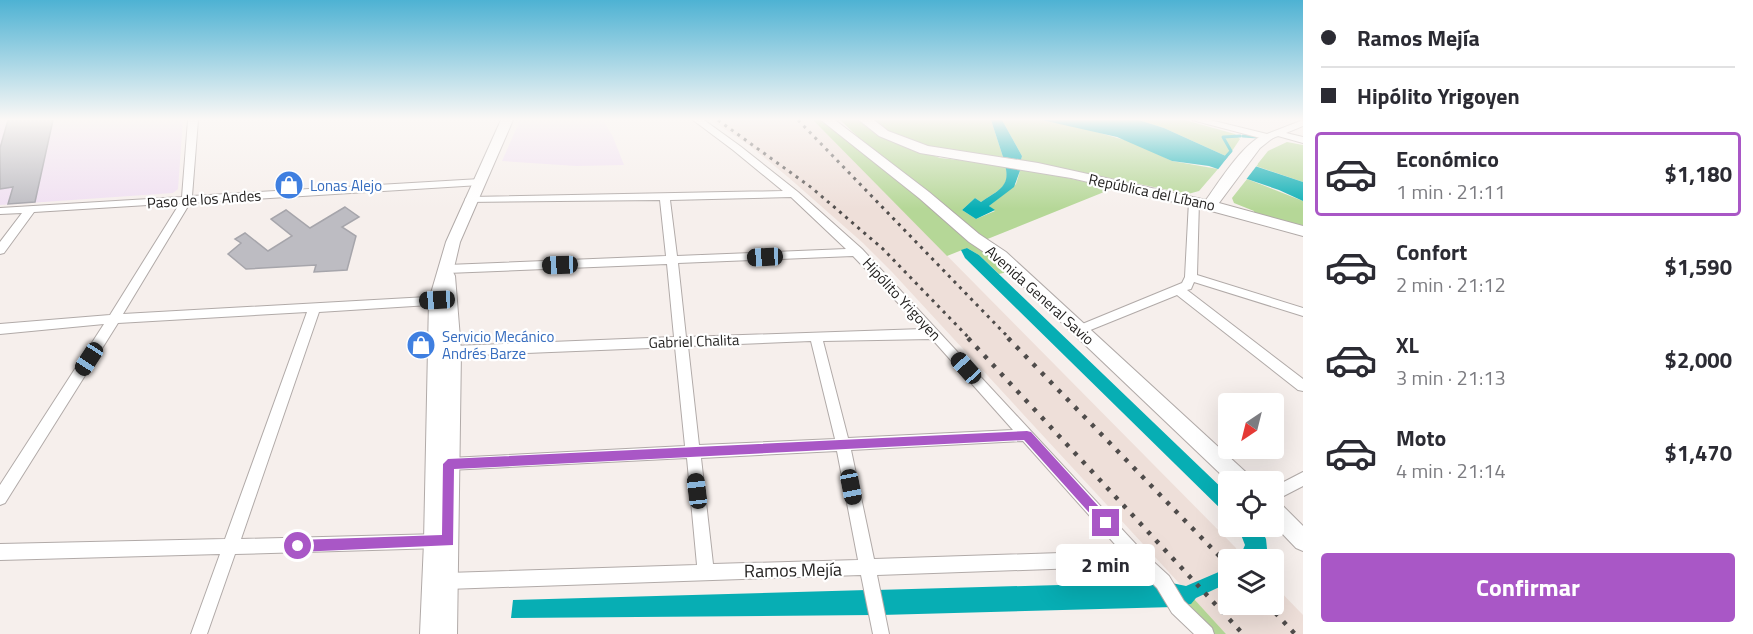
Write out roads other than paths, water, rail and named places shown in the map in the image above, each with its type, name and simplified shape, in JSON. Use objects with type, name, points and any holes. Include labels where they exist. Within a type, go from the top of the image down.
[{"type":"main road","points":[[446,634],[447,581],[442,541],[443,300],[453,242],[494,150]]},
{"type":"main road","name":"Avenida General Savio","points":[[866,150],[974,238],[1000,256],[1231,471]]},
{"type":"main road","points":[[869,150],[882,162]]},
{"type":"main road","name":"República del Líbano","points":[[926,150],[939,154],[1022,164],[1211,204],[1303,231]]},
{"type":"main road","points":[[1211,204],[1252,150]]},
{"type":"main road","points":[[431,634],[448,464],[452,351],[443,300]]},
{"type":"main road","points":[[1284,521],[1303,541]]},
{"type":"street","points":[[191,200],[192,150]]},
{"type":"street","points":[[0,498],[191,200],[196,150]]},
{"type":"street","name":"Hipólito Yrigoyen","points":[[738,150],[794,194],[858,252],[1138,558],[1163,582],[1178,607],[1206,634]]},
{"type":"street","name":"Paso de los Andes","points":[[0,211],[480,182]]},
{"type":"street","points":[[470,200],[794,194]]},
{"type":"street","points":[[664,197],[673,261],[706,571]]},
{"type":"street","points":[[1079,330],[1180,291],[1187,286],[1191,277],[1194,201]]},
{"type":"street","points":[[0,250],[30,210]]},
{"type":"street","points":[[447,269],[858,252]]},
{"type":"street","points":[[1191,277],[1303,312]]},
{"type":"street","points":[[1180,291],[1303,386]]},
{"type":"street","points":[[0,329],[114,319],[443,300]]},
{"type":"street","points":[[199,634],[315,307]]},
{"type":"street","name":"Gabriel Chalita","points":[[452,351],[816,336],[935,334]]},
{"type":"street","points":[[816,336],[843,445],[881,634]]},
{"type":"street","points":[[448,464],[1027,435]]},
{"type":"street","points":[[1284,489],[1303,479]]},
{"type":"street","points":[[0,552],[442,541]]},
{"type":"street","name":"Ramos Mejía","points":[[447,581],[706,571],[868,569],[1138,558]]},
{"type":"water","points":[[1001,150],[1018,150],[1022,156],[1021,160],[1003,157]]},
{"type":"water","points":[[1146,150],[1212,150],[1303,182],[1303,201],[1279,190],[1209,166],[1172,161]]},
{"type":"water","points":[[1005,165],[1021,168],[1014,187],[989,206],[995,210],[976,219],[962,210],[975,198],[981,202],[1002,187],[1006,178]]},
{"type":"water","points":[[967,248],[979,255],[1218,484],[1218,506],[965,258],[961,250]]},
{"type":"water","points":[[1242,537],[1265,537],[1267,549],[1243,549],[1245,545]]},
{"type":"water","points":[[1218,572],[1218,588],[1196,598],[1191,604],[1174,607],[881,615],[876,590],[1167,582],[1186,586]]},
{"type":"water","points":[[867,590],[873,615],[511,618],[513,600]]},
{"type":"waterway","points":[[1224,159],[1230,150]]},
{"type":"railway","points":[[759,150],[812,188],[883,249],[970,339]]},
{"type":"railway","points":[[827,150],[1010,339]]},
{"type":"railway","points":[[968,338],[1243,634]]},
{"type":"railway","points":[[1008,338],[1218,555]]},
{"type":"railway","points":[[1277,615],[1295,634]]},
{"type":"place","name":"Lonas Alejo","points":[[289,185]]},
{"type":"place","name":"Servicio Mecánico Andrés Barze","points":[[421,345]]}]
